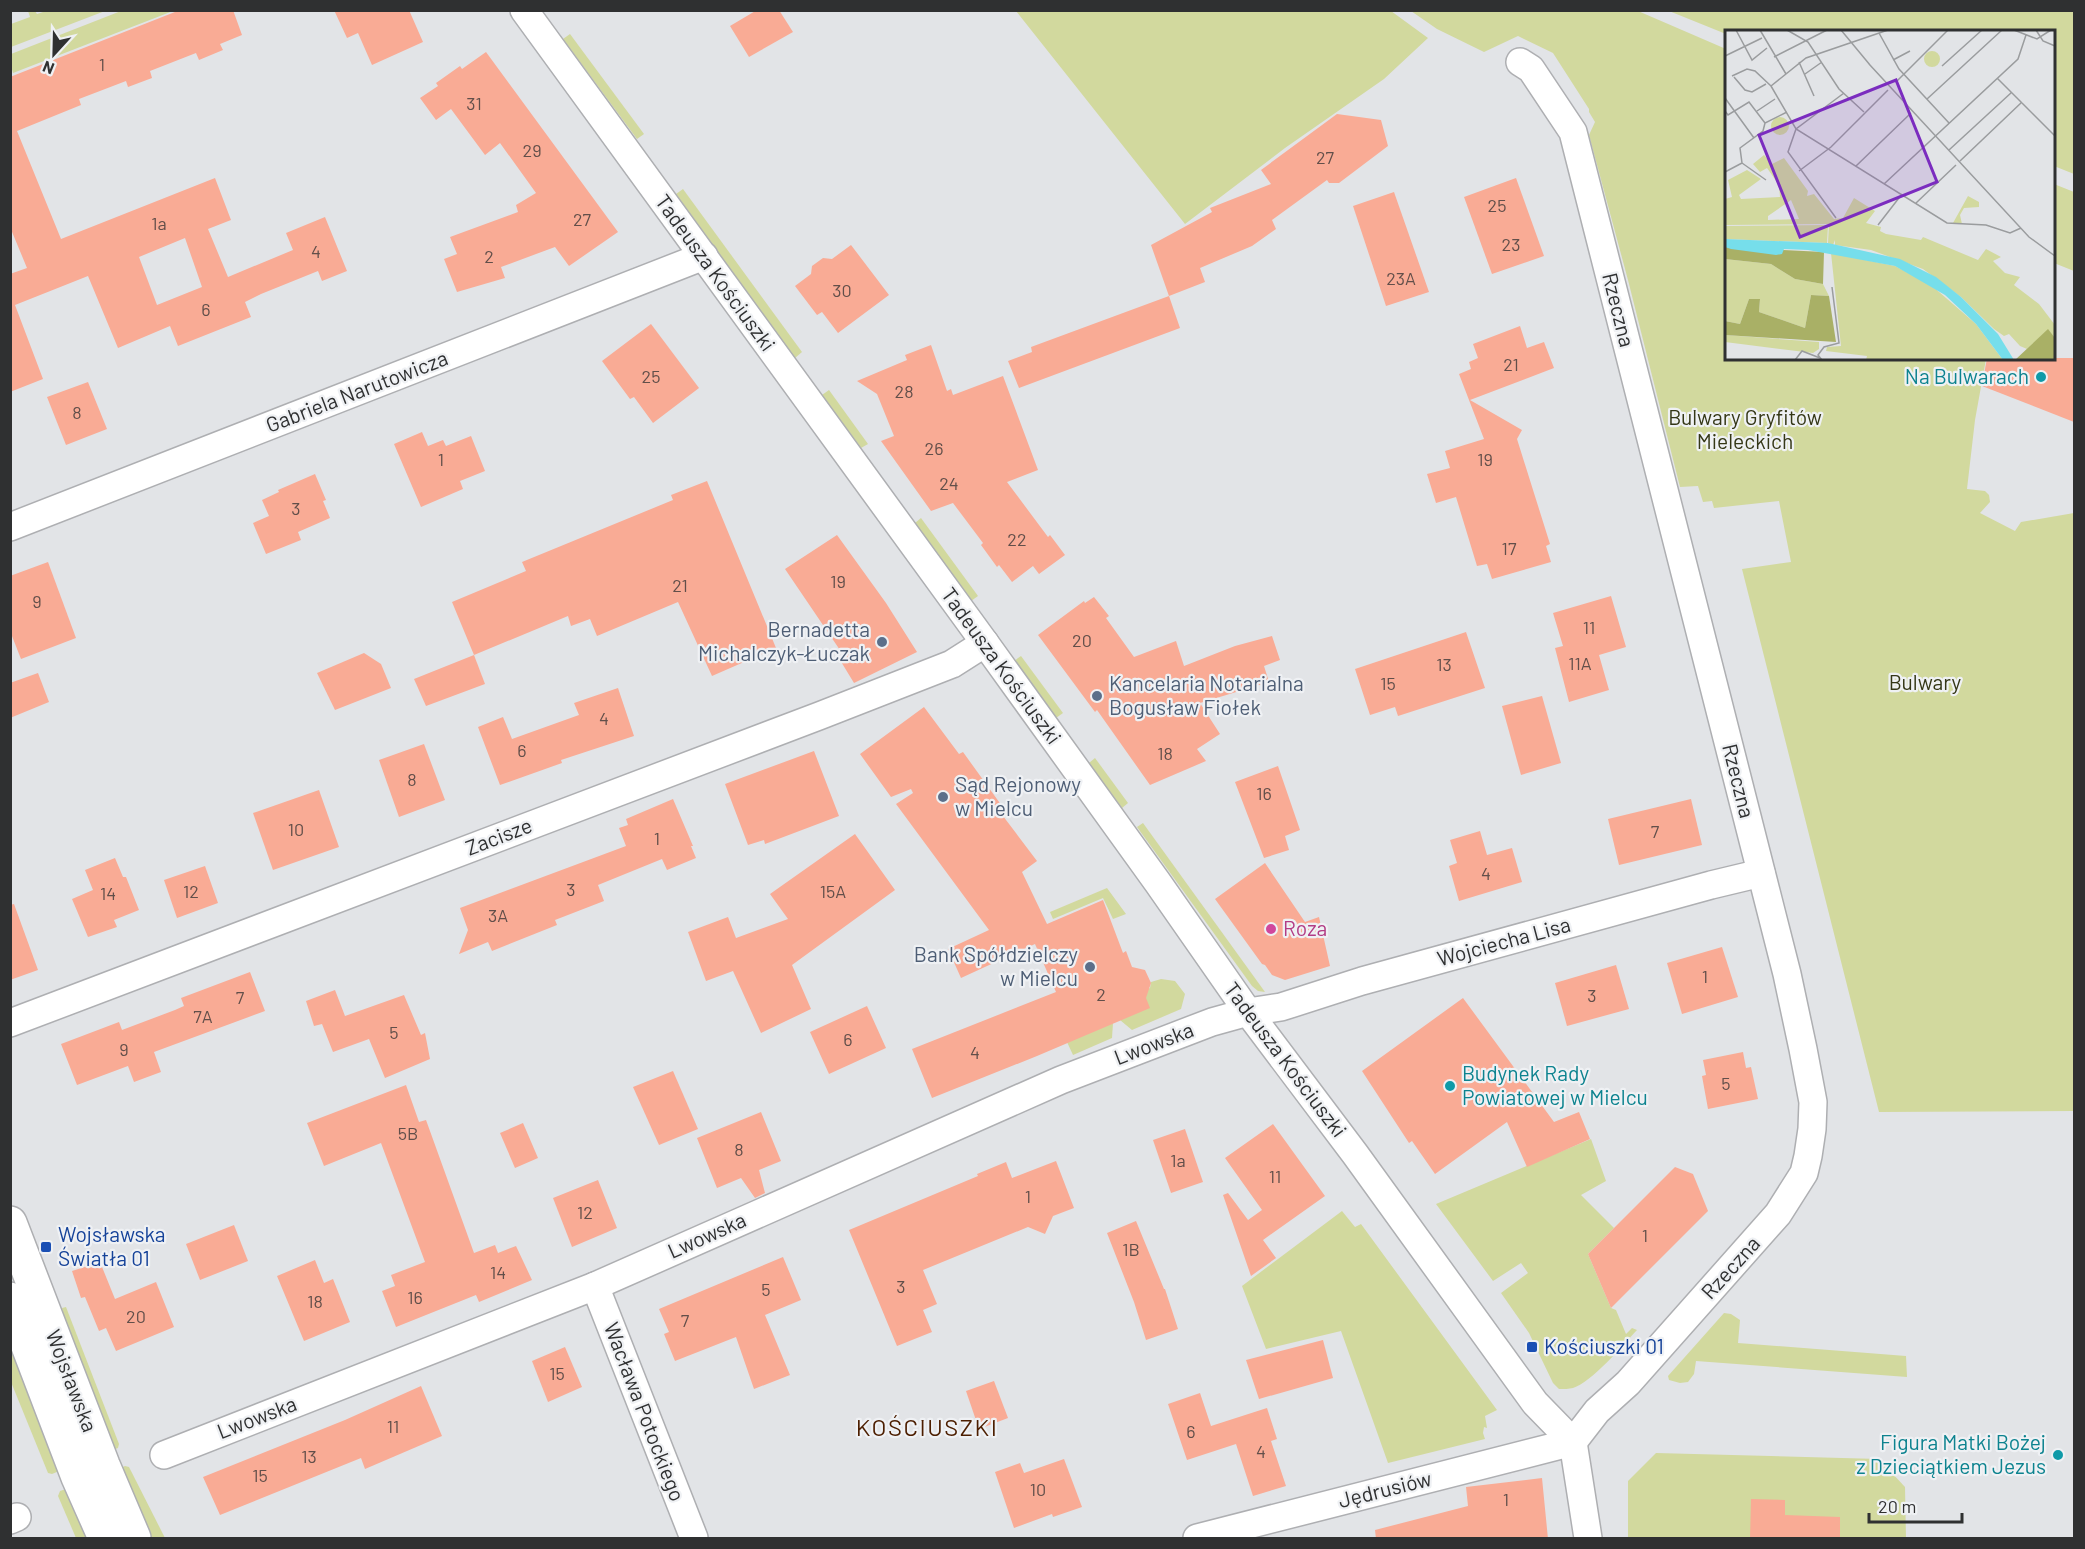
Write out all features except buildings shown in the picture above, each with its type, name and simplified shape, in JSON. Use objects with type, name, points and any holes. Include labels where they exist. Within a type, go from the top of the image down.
[{"type":"street","name":"Tadeusza Kościuszki","points":[[534,14],[704,256],[1158,883],[1248,1012],[1355,1154],[1535,1402],[1573,1442]]},
{"type":"street","name":"Rzeczna","points":[[1520,62],[1531,69],[1573,132],[1794,1006],[1813,1102],[1808,1156],[1803,1173],[1791,1196],[1771,1222],[1628,1383],[1597,1411],[1573,1442]]},
{"type":"street","name":"Gabriela Narutowicza","points":[[10,527],[704,256]]},
{"type":"street","name":"Zacisze","points":[[10,1023],[819,716],[952,664],[984,643]]},
{"type":"street","name":"Wojciecha Lisa","points":[[1248,1012],[1281,1007],[1362,981],[1761,873]]},
{"type":"street","name":"Lwowska","points":[[164,1455],[595,1286],[1061,1080],[1212,1022],[1248,1012]]},
{"type":"street","name":"Wojsławska","points":[[10,1224],[103,1466],[134,1539]]},
{"type":"street","name":"Wacława Potockiego","points":[[595,1286],[694,1539]]},
{"type":"street","name":"Wojsławska","points":[[10,1299],[78,1477],[105,1539]]},
{"type":"street","name":"Jędrusiów","points":[[1197,1539],[1573,1442]]},
{"type":"street","points":[[1573,1442],[1588,1539]]},
{"type":"green space","points":[[28,11],[35,11],[37,14],[46,11],[105,11],[11,47],[11,24],[30,17]]},
{"type":"green space","points":[[121,11],[173,11],[13,73],[11,54]]},
{"type":"green space","points":[[1016,11],[1391,11],[1428,38],[1384,79],[1285,148],[1185,224]]},
{"type":"green space","points":[[1411,11],[1638,11],[1725,49],[1725,360],[1986,360],[1975,420],[1967,489],[1985,491],[1989,495],[1990,502],[1980,513],[2015,531],[2021,522],[2074,513],[2074,1111],[1879,1112],[1742,569],[1791,562],[1779,501],[1714,508],[1712,501],[1703,502],[1698,486],[1680,487],[1589,135],[1595,122],[1553,53],[1518,36],[1484,52],[1437,29]]},
{"type":"green space","points":[[1669,11],[2074,11],[2074,174],[2055,166],[2055,30],[1725,30],[1725,34]]},
{"type":"green space","points":[[570,34],[644,134],[637,139],[563,39]]},
{"type":"green space","points":[[2055,184],[2074,192],[2074,271],[2055,263]]},
{"type":"green space","points":[[683,189],[802,352],[795,358],[676,194]]},
{"type":"green space","points":[[829,390],[868,444],[861,448],[822,395]]},
{"type":"green space","points":[[921,518],[978,596],[971,601],[915,523]]},
{"type":"green space","points":[[1021,656],[1063,713],[1056,718],[1014,661]]},
{"type":"green space","points":[[1095,758],[1128,803],[1122,808],[1089,763]]},
{"type":"green space","points":[[1143,823],[1265,992],[1258,991],[1252,986],[1137,827]]},
{"type":"green space","points":[[1107,888],[1126,914],[1113,919],[1103,898],[1053,919],[1050,912]]},
{"type":"green space","points":[[1161,979],[1175,981],[1185,994],[1181,1009],[1132,1030],[1120,1020],[1143,992],[1150,988],[1151,982]]},
{"type":"green space","points":[[1113,1023],[1112,1038],[1073,1055],[1067,1042]]},
{"type":"green space","points":[[1591,1139],[1606,1181],[1581,1195],[1614,1228],[1588,1254],[1611,1308],[1616,1310],[1626,1334],[1632,1328],[1637,1330],[1589,1379],[1573,1388],[1559,1389],[1553,1383],[1529,1333],[1501,1293],[1528,1273],[1521,1263],[1493,1281],[1436,1204]]},
{"type":"green space","points":[[1342,1211],[1355,1227],[1361,1224],[1497,1410],[1485,1416],[1487,1428],[1484,1427],[1483,1433],[1485,1439],[1388,1463],[1341,1331],[1266,1349],[1242,1286]]},
{"type":"green space","points":[[66,1307],[119,1444],[118,1448],[108,1452],[74,1368],[62,1308]]},
{"type":"green space","points":[[1724,1313],[1731,1314],[1740,1320],[1738,1343],[1906,1356],[1907,1377],[1696,1361],[1694,1374],[1688,1382],[1680,1383],[1669,1380],[1668,1376]]},
{"type":"green space","points":[[10,1333],[64,1469],[52,1474],[48,1473],[11,1382]]},
{"type":"green space","points":[[1656,1453],[1879,1459],[1905,1487],[1906,1538],[1628,1538],[1628,1481]]},
{"type":"green space","points":[[125,1466],[129,1467],[165,1538],[145,1538],[116,1470]]},
{"type":"green space","points":[[72,1487],[94,1538],[76,1538],[58,1496],[60,1491]]},
{"type":"place","name":"Na Bulwarach","points":[[2041,377]]},
{"type":"place","name":"Bernadetta Michalczyk-Łuczak","points":[[882,642]]},
{"type":"place","name":"Kancelaria Notarialna Bogusław Fiołek","points":[[1097,696]]},
{"type":"place","name":"Sąd Rejonowy w Mielcu","points":[[943,797]]},
{"type":"place","name":"Roza","points":[[1271,929]]},
{"type":"place","name":"Bank Spółdzielczy w Mielcu","points":[[1090,967]]},
{"type":"place","name":"Budynek Rady Powiatowej w Mielcu","points":[[1450,1086]]},
{"type":"place","name":"Wojsławska Światła 01","points":[[46,1247]]},
{"type":"place","name":"Kościuszki 01","points":[[1532,1347]]},
{"type":"place","name":"Figura Matki Bożej z Dzieciątkiem Jezus","points":[[2058,1455]]},
{"type":"district","name":"KOŚCIUSZKI","points":[[927,1428]]},
{"type":"park label","name":"Bulwary Gryfitów Mieleckich","points":[[1745,430]]},
{"type":"park label","name":"Bulwary","points":[[1925,683]]}]
